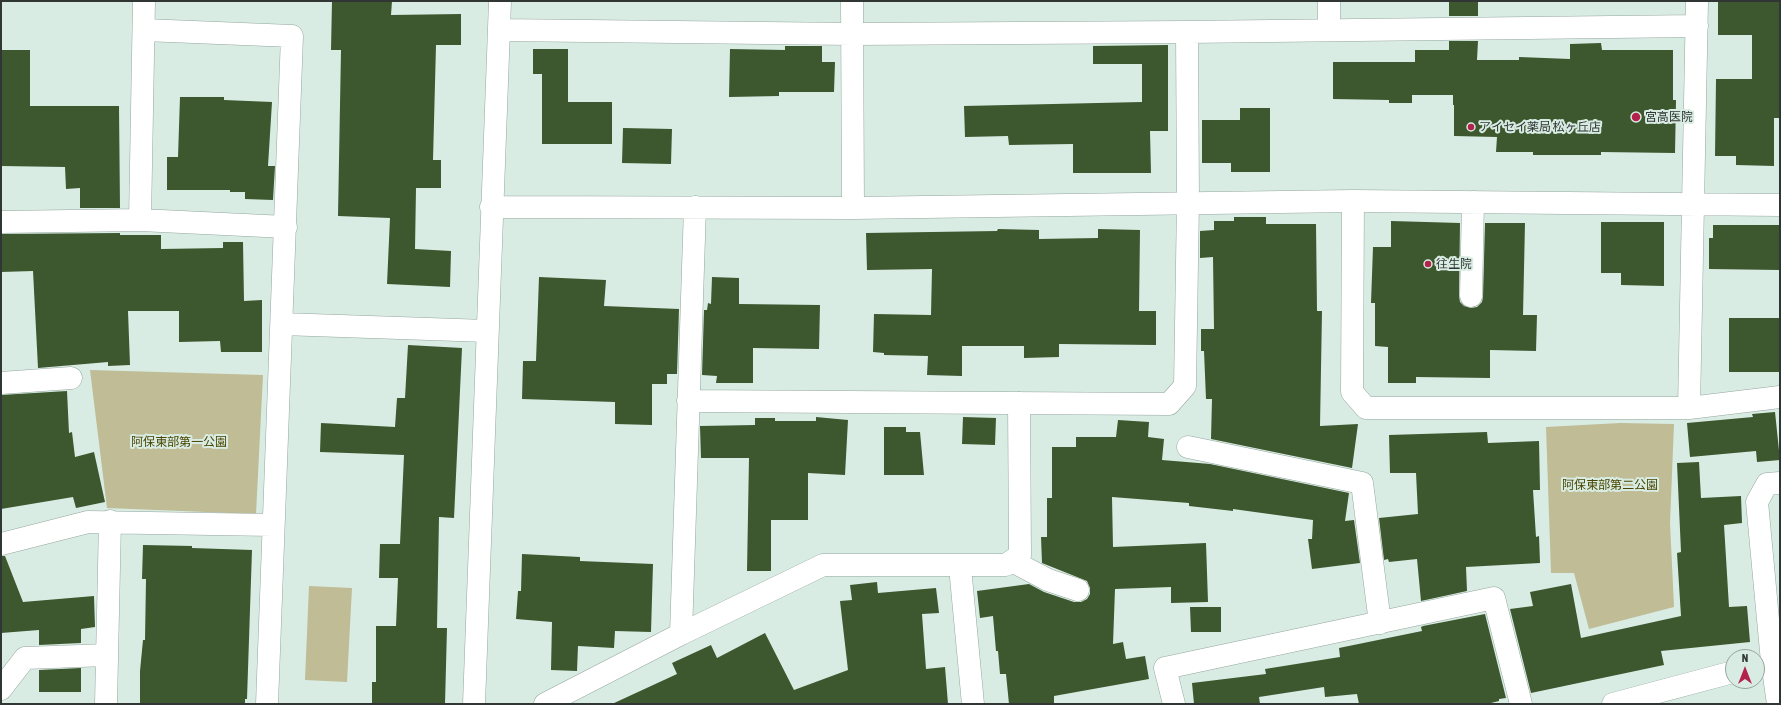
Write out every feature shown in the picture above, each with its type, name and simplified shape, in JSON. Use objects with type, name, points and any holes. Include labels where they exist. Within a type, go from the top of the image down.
[{"type":"street","points":[[140,220],[144,1]]},
{"type":"street","points":[[474,704],[500,1]]},
{"type":"street","points":[[852,1],[852,208]]},
{"type":"street","points":[[1329,1],[1329,30]]},
{"type":"street","points":[[1689,408],[1697,1]]},
{"type":"street","points":[[499,30],[852,34],[1697,26]]},
{"type":"street","points":[[144,30],[292,36],[267,704]]},
{"type":"street","points":[[688,401],[1169,404],[1185,386],[1188,202],[1187,32]]},
{"type":"street","points":[[492,207],[852,208],[1188,202],[1353,201],[1780,205]]},
{"type":"street","points":[[1353,201],[1352,392],[1366,408],[1689,408],[1780,397]]},
{"type":"street","points":[[1471,296],[1473,202]]},
{"type":"street","points":[[681,634],[695,208]]},
{"type":"street","points":[[1,222],[140,220],[286,227]]},
{"type":"street","points":[[282,324],[487,331]]},
{"type":"street","points":[[1,383],[71,378]]},
{"type":"street","points":[[545,704],[681,634],[823,565],[1006,565],[1020,555],[1019,403]]},
{"type":"street","points":[[1188,447],[1362,483],[1380,622]]},
{"type":"street","points":[[1778,704],[1770,662],[1757,502],[1768,484],[1780,483]]},
{"type":"street","points":[[1,544],[88,522],[110,521],[273,525]]},
{"type":"street","points":[[106,704],[110,521]]},
{"type":"street","points":[[1012,561],[1048,580],[1078,590]]},
{"type":"street","points":[[960,566],[974,704]]},
{"type":"street","points":[[1174,704],[1165,668],[1494,598],[1521,704]]},
{"type":"street","points":[[1,689],[25,658],[107,655]]},
{"type":"street","points":[[1613,704],[1725,674]]},
{"type":"green space","name":"阿保東部第一公園","points":[[90,370],[263,375],[256,514],[107,508]]},
{"type":"green space","name":"阿保東部第二公園","points":[[1620,423],[1674,424],[1670,523],[1674,607],[1589,629],[1574,573],[1551,573],[1546,427]]},
{"type":"green space","points":[[309,586],[352,588],[347,682],[305,680]]},
{"type":"building","points":[[332,1],[392,1],[391,15],[461,14],[461,45],[436,45],[433,160],[441,160],[441,188],[416,188],[415,249],[451,251],[450,287],[387,284],[390,218],[338,216],[341,50],[331,50]]},
{"type":"building","points":[[1449,1],[1478,1],[1478,16],[1449,16]]},
{"type":"building","points":[[1718,1],[1780,1],[1780,118],[1774,118],[1774,166],[1736,165],[1736,156],[1715,156],[1716,79],[1752,79],[1752,35],[1718,35]]},
{"type":"building","points":[[1449,41],[1478,41],[1477,60],[1519,60],[1519,57],[1570,59],[1570,44],[1601,43],[1602,50],[1673,50],[1673,100],[1676,100],[1675,153],[1601,152],[1601,155],[1533,155],[1533,152],[1496,152],[1497,137],[1454,136],[1453,95],[1412,95],[1412,103],[1389,103],[1389,100],[1333,99],[1333,62],[1415,62],[1415,50],[1449,50]]},
{"type":"building","points":[[1168,45],[1168,131],[1150,131],[1151,173],[1073,173],[1073,144],[1009,145],[1008,136],[965,137],[964,106],[1142,102],[1142,64],[1093,64],[1093,46]]},
{"type":"building","points":[[785,46],[822,46],[822,62],[835,62],[834,92],[779,92],[779,96],[729,97],[730,49],[785,50]]},
{"type":"building","points":[[533,49],[568,49],[568,102],[612,102],[612,144],[542,144],[542,74],[533,74]]},
{"type":"building","points":[[1,50],[30,50],[30,106],[119,106],[120,208],[80,208],[80,188],[66,189],[65,167],[1,166]]},
{"type":"building","points":[[180,97],[224,97],[224,100],[272,102],[268,166],[275,166],[273,200],[245,199],[245,192],[230,192],[230,190],[167,190],[167,157],[178,157]]},
{"type":"building","points":[[1240,108],[1270,108],[1270,172],[1231,172],[1231,163],[1202,163],[1202,120],[1240,120]]},
{"type":"building","points":[[623,128],[672,129],[671,164],[622,163]]},
{"type":"building","points":[[1234,217],[1266,217],[1266,224],[1316,224],[1317,311],[1322,311],[1320,426],[1358,424],[1352,468],[1211,439],[1212,399],[1206,399],[1204,351],[1201,351],[1201,329],[1214,329],[1213,257],[1200,258],[1200,231],[1214,230],[1214,221],[1234,221]]},
{"type":"building","points":[[1391,221],[1460,223],[1459,296],[1460,302],[1464,306],[1471,308],[1477,307],[1482,302],[1483,297],[1485,223],[1525,223],[1523,315],[1537,315],[1536,351],[1490,350],[1490,378],[1416,377],[1416,383],[1388,383],[1388,347],[1375,346],[1375,303],[1371,303],[1373,247],[1391,247]]},
{"type":"building","points":[[1601,222],[1664,222],[1664,286],[1621,285],[1621,273],[1601,273]]},
{"type":"building","points":[[1713,225],[1779,225],[1779,270],[1709,269],[1709,238],[1713,238]]},
{"type":"building","points":[[998,229],[1039,230],[1039,239],[1098,238],[1098,229],[1140,230],[1139,311],[1156,311],[1156,345],[1059,344],[1059,357],[1024,358],[1024,346],[962,346],[962,376],[927,375],[928,356],[884,355],[884,353],[873,352],[874,314],[931,315],[932,269],[867,270],[866,233],[997,231]]},
{"type":"building","points":[[120,233],[120,235],[161,235],[161,249],[223,248],[223,242],[243,242],[244,301],[262,300],[262,352],[221,352],[220,341],[179,342],[179,311],[128,311],[130,365],[108,366],[108,362],[38,368],[33,271],[1,272],[1,234]]},
{"type":"building","points":[[539,277],[606,280],[604,306],[679,309],[677,374],[667,374],[667,384],[652,384],[652,425],[615,424],[615,402],[522,399],[523,361],[536,361]]},
{"type":"building","points":[[712,277],[739,278],[739,304],[820,305],[819,349],[753,348],[753,383],[716,383],[717,376],[702,375],[704,310],[707,310],[708,303],[711,304]]},
{"type":"building","points":[[1729,318],[1779,318],[1779,372],[1729,372]]},
{"type":"building","points":[[408,345],[462,348],[454,518],[439,517],[437,628],[447,628],[445,704],[372,704],[372,682],[376,682],[376,626],[396,626],[398,578],[379,578],[380,544],[400,544],[404,455],[320,452],[321,423],[395,427],[397,398],[405,398]]},
{"type":"building","points":[[67,391],[69,433],[72,432],[75,457],[94,452],[105,502],[76,508],[73,497],[1,509],[1,395]]},
{"type":"building","points":[[1775,412],[1780,460],[1757,462],[1756,451],[1690,457],[1687,423],[1753,417],[1752,414]]},
{"type":"building","points":[[816,417],[848,420],[845,475],[808,473],[808,520],[771,520],[771,571],[747,571],[749,458],[701,458],[700,426],[755,425],[755,418],[775,418],[775,421],[816,421]]},
{"type":"building","points":[[963,417],[996,418],[995,445],[962,444]]},
{"type":"building","points":[[1118,420],[1149,422],[1148,437],[1164,439],[1162,460],[1210,464],[1349,493],[1345,521],[1354,520],[1360,563],[1312,569],[1308,539],[1312,539],[1313,520],[1233,509],[1233,511],[1189,506],[1189,503],[1112,497],[1113,547],[1206,543],[1208,602],[1171,603],[1171,587],[1115,589],[1113,644],[1123,642],[1126,659],[1145,656],[1149,679],[1054,696],[1054,704],[1009,704],[1006,674],[1000,674],[998,651],[996,651],[993,616],[980,618],[977,591],[1029,584],[1044,592],[1074,602],[1081,602],[1087,599],[1090,594],[1090,588],[1087,581],[1042,563],[1041,537],[1047,537],[1047,498],[1052,498],[1052,447],[1076,447],[1076,437],[1116,437]]},
{"type":"building","points":[[884,427],[906,427],[906,432],[920,432],[924,475],[884,475]]},
{"type":"building","points":[[1487,432],[1488,443],[1539,441],[1540,490],[1533,490],[1536,537],[1539,536],[1540,563],[1466,567],[1467,591],[1421,601],[1417,559],[1389,562],[1388,559],[1384,560],[1379,518],[1418,514],[1416,473],[1390,473],[1389,435]]},
{"type":"building","points":[[1699,462],[1701,498],[1741,496],[1742,523],[1724,525],[1729,607],[1747,606],[1750,642],[1661,651],[1664,665],[1531,693],[1510,609],[1533,606],[1530,592],[1571,584],[1581,638],[1681,616],[1677,553],[1681,552],[1677,463]]},
{"type":"building","points":[[143,545],[192,546],[192,548],[252,550],[247,699],[245,699],[245,704],[140,704],[140,671],[143,640],[145,640],[146,579],[142,579]]},
{"type":"building","points":[[522,554],[580,557],[580,561],[653,564],[651,632],[615,631],[614,648],[578,646],[577,671],[551,670],[552,622],[516,619],[518,591],[521,591]]},
{"type":"building","points":[[1,556],[5,556],[23,602],[94,596],[95,627],[81,629],[81,643],[39,645],[39,630],[1,633]]},
{"type":"building","points":[[877,582],[878,593],[936,588],[939,613],[922,614],[926,669],[945,667],[948,704],[612,704],[677,674],[672,663],[711,645],[717,658],[765,633],[794,690],[848,670],[840,601],[852,600],[850,585]]},
{"type":"building","points":[[1190,607],[1221,607],[1221,632],[1191,632]]},
{"type":"building","points":[[1485,614],[1506,698],[1499,699],[1499,701],[1487,704],[1359,704],[1357,694],[1325,697],[1324,687],[1259,697],[1260,704],[1194,704],[1192,683],[1266,674],[1265,669],[1340,657],[1339,648],[1422,631],[1421,627],[1423,626]]},
{"type":"building","points":[[81,668],[81,692],[39,692],[39,670]]},
{"type":"place","name":"宮高医院","points":[[1636,117]]},
{"type":"place","name":"アイセイ薬局 松ヶ丘店","points":[[1471,127]]},
{"type":"place","name":"往生院","points":[[1428,264]]}]
